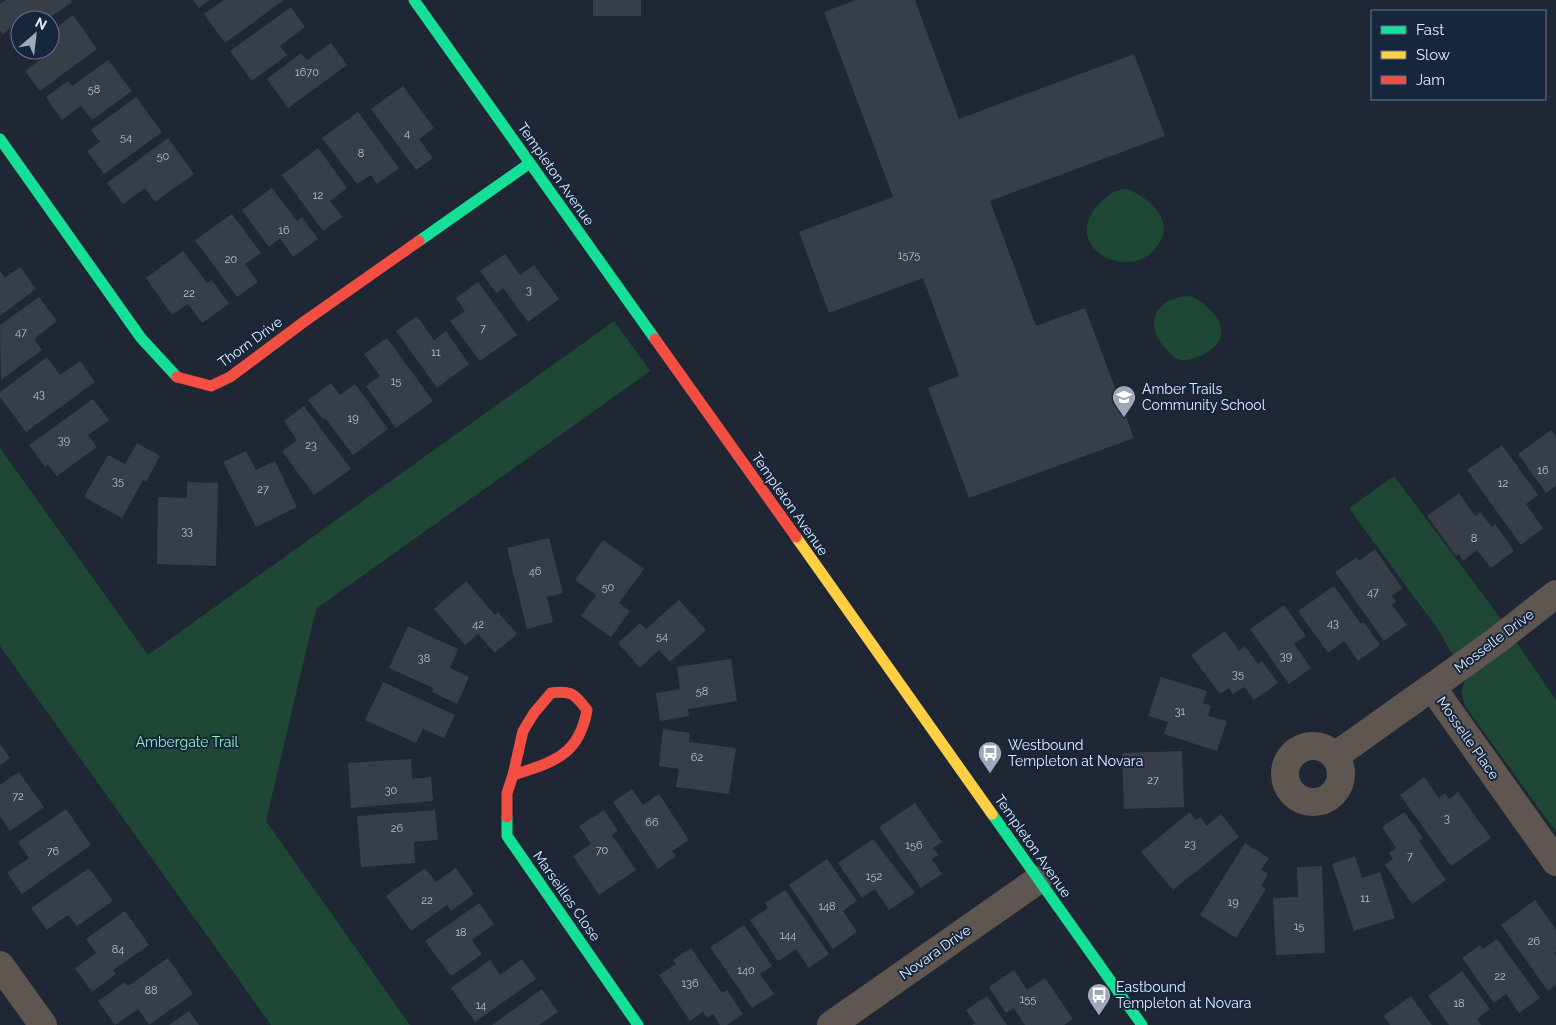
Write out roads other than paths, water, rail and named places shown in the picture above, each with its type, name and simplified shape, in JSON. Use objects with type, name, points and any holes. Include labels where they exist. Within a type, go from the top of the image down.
[{"type":"street","name":"Templeton Avenue","points":[[414,0],[1142,1025]]},
{"type":"street","name":"Thorn Drive","points":[[0,139],[141,338],[176,377],[211,386],[230,377],[305,321],[530,163]]},
{"type":"street","name":"Mosselle Drive","points":[[1432,687],[1496,641],[1556,594]]},
{"type":"street","name":"Mosselle Place","points":[[1335,756],[1432,687],[1556,862]]},
{"type":"street","name":"Marseilles Close","points":[[513,775],[555,761],[580,737],[586,721],[586,710],[578,698],[566,690],[551,693],[523,731],[507,793],[507,836],[638,1025]]},
{"type":"street","name":"Novara Drive","points":[[831,1025],[1038,880]]},
{"type":"street","points":[[0,965],[43,1025]]},
{"type":"place","name":"Amber Trails Community School","points":[[1124,418]]},
{"type":"place","name":"Westbound Templeton at Novara","points":[[990,774]]},
{"type":"place","name":"Eastbound Templeton at Novara","points":[[1099,1016]]},
{"type":"park label","name":"Ambergate Trail","points":[[187,742]]}]
